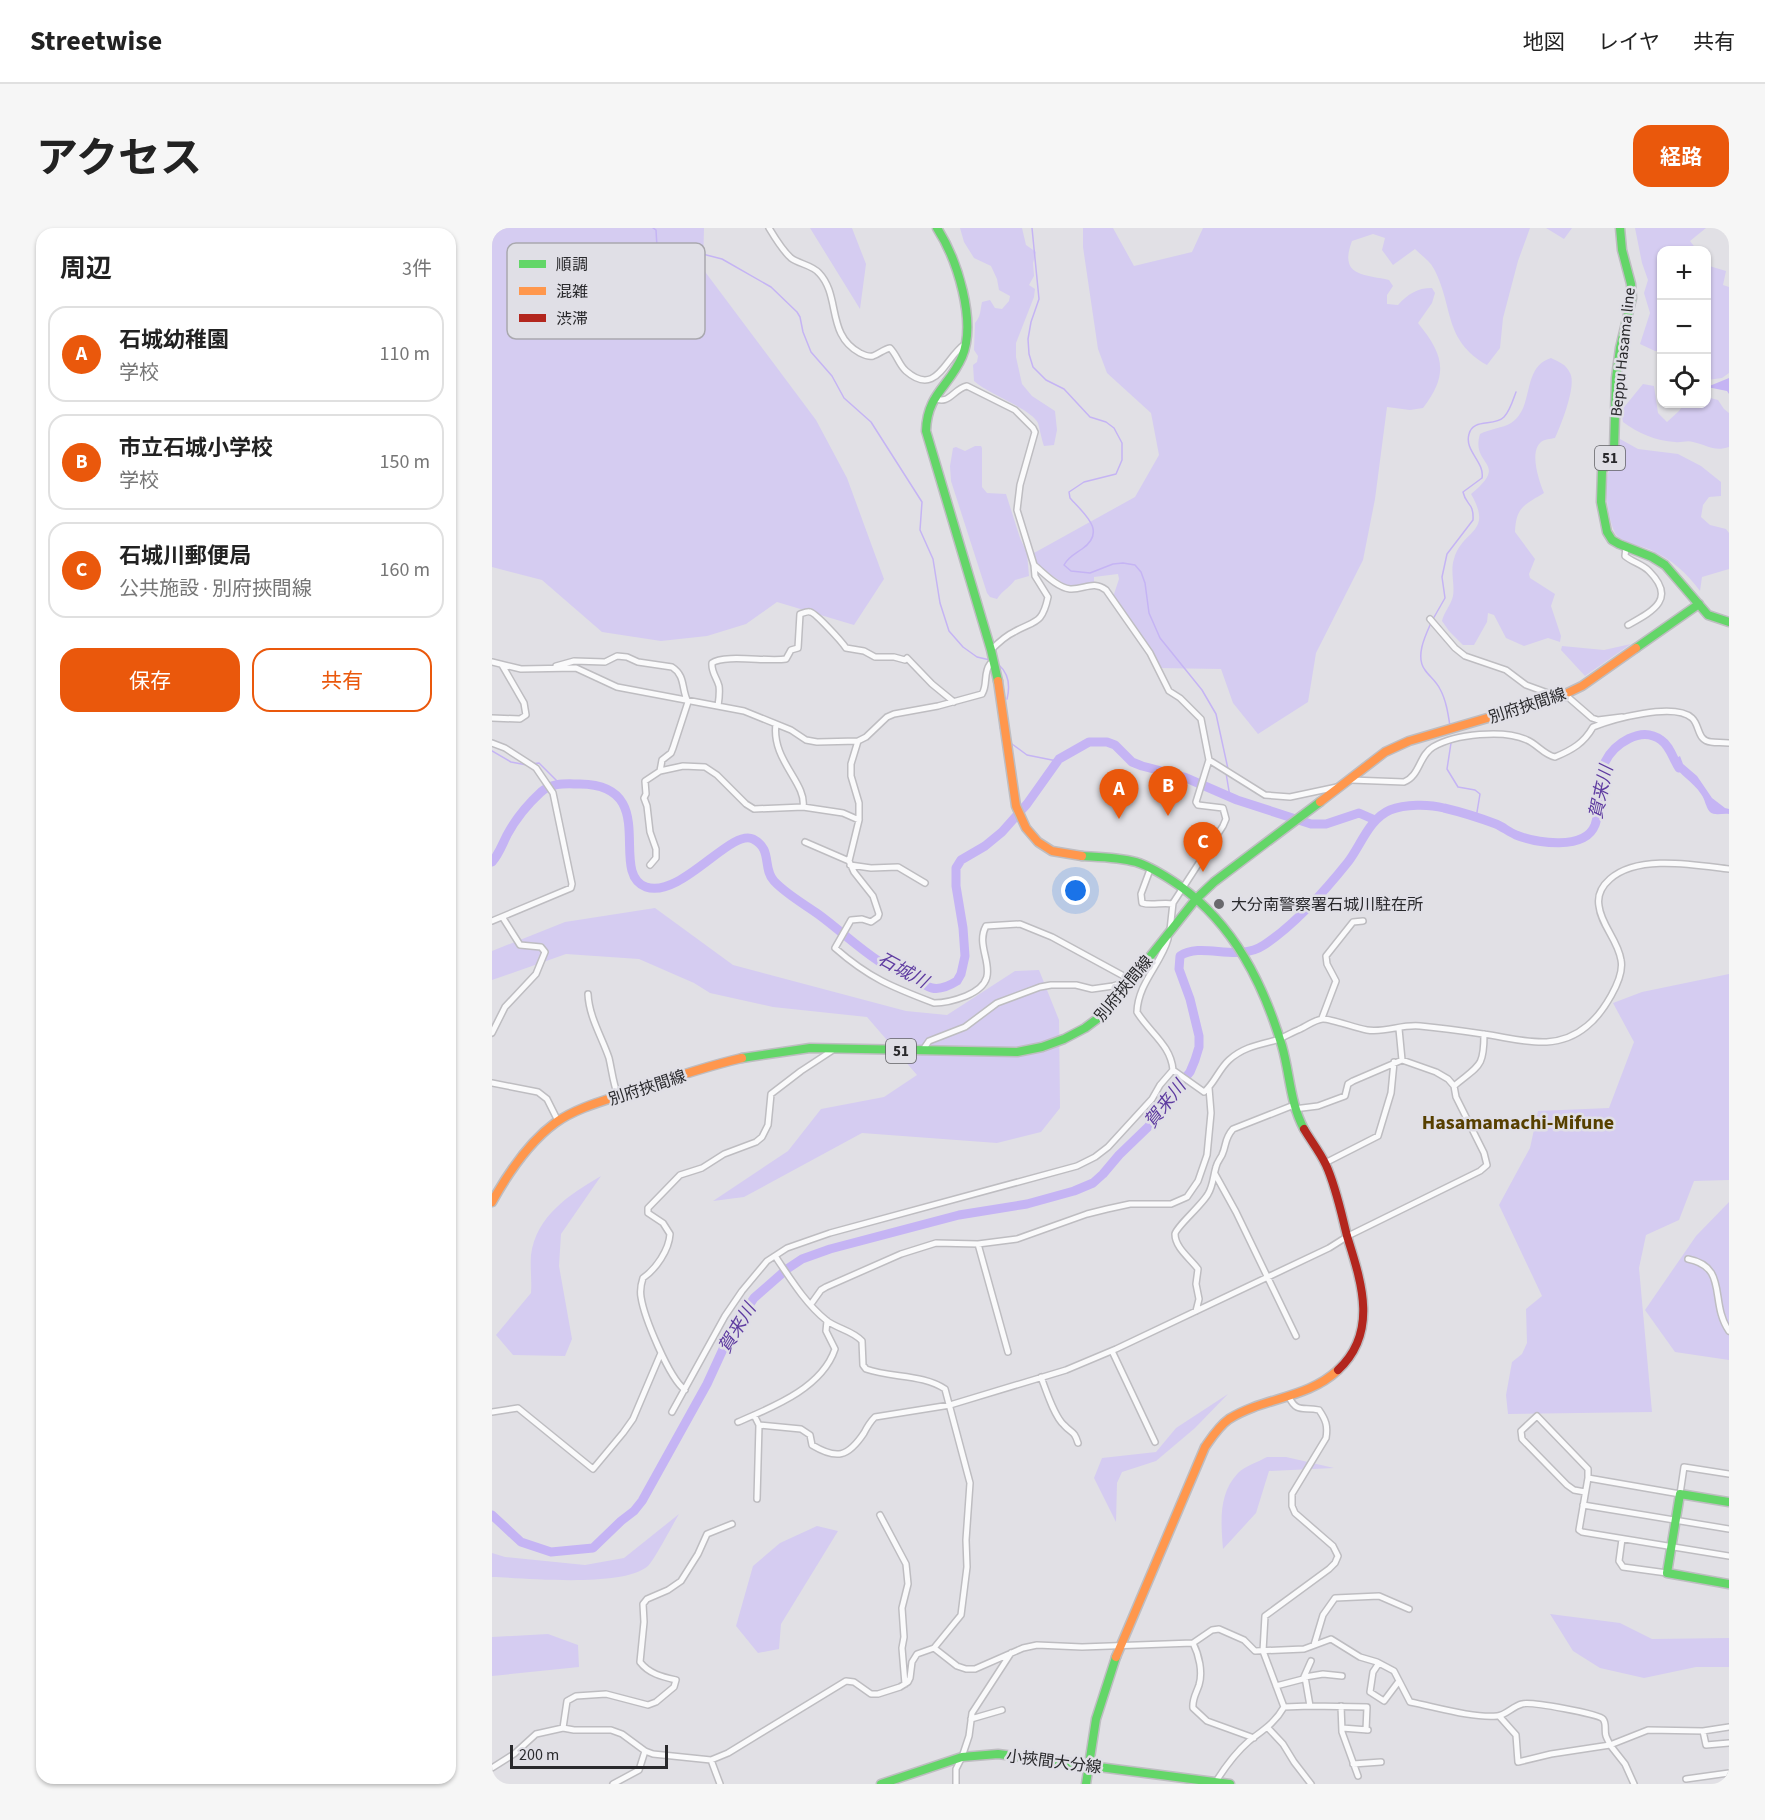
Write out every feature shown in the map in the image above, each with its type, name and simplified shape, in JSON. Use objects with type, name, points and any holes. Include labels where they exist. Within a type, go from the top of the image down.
[{"type":"main road","points":[[937,228],[954,259],[960,279],[967,344],[962,358],[934,398],[926,418],[926,431],[991,650],[1002,696],[1016,806],[1026,829],[1038,842],[1056,852],[1073,856],[1122,858],[1151,867],[1196,899],[1217,918],[1254,972],[1286,1062],[1294,1107],[1333,1182],[1358,1271],[1364,1303],[1358,1338],[1349,1356],[1333,1376],[1313,1390],[1258,1406],[1230,1419],[1205,1447],[1121,1645],[1100,1703],[1086,1784]]},
{"type":"main road","name":"Beppu Hasama line","points":[[1620,228],[1632,298],[1620,348],[1616,378],[1614,450],[1602,471],[1601,492],[1607,532],[1612,540],[1665,565],[1708,615],[1729,622]]},
{"type":"main road","name":"別府挾間線","points":[[492,1202],[510,1172],[548,1128],[558,1121],[580,1109],[724,1062],[782,1050],[1017,1052],[1045,1048],[1088,1028],[1105,1013],[1170,930],[1214,882],[1385,752],[1409,741],[1558,697],[1582,686],[1699,604]]},
{"type":"main road","points":[[1729,1502],[1680,1494],[1667,1573],[1729,1584]]},
{"type":"main road","name":"小挾間大分線","points":[[881,1784],[962,1757],[998,1754],[1230,1784]]},
{"type":"street","points":[[769,228],[792,259],[818,271],[827,286],[840,333],[848,346],[867,356],[874,356],[890,348],[908,373],[926,380],[936,377],[943,371],[959,348],[967,344]]},
{"type":"street","points":[[934,398],[941,402],[945,401],[962,387],[967,386],[1015,410],[1033,428],[1034,436],[1020,485],[1017,510],[1034,565],[1033,571],[1048,597],[1042,615],[1035,623],[1003,638],[991,650]]},
{"type":"street","points":[[1626,547],[1626,556],[1650,571],[1662,589],[1660,604],[1629,625]]},
{"type":"street","points":[[1034,565],[1062,586],[1070,589],[1092,584],[1106,590],[1150,653],[1169,691],[1180,698],[1201,719],[1209,760],[1196,798],[1198,805],[1223,808],[1226,819],[1173,904],[1164,954],[1154,964],[1148,975],[1137,1004],[1137,1012],[1165,1046],[1176,1071],[1198,1090],[1204,1092],[1209,1088],[1228,1060],[1258,1043],[1279,1039],[1322,1018],[1368,1030],[1383,1031],[1421,1026],[1532,1043],[1552,1043],[1572,1036],[1588,1026],[1617,987],[1622,972],[1622,961],[1616,941],[1599,907],[1598,897],[1604,884],[1631,867],[1652,864],[1729,869]]},
{"type":"street","points":[[718,706],[720,692],[711,669],[712,663],[723,658],[774,661],[786,659],[791,650],[798,648],[800,614],[808,612],[817,615],[826,629],[838,636],[846,648],[864,651],[875,657],[894,657],[905,660],[908,658],[932,684],[954,702]]},
{"type":"street","points":[[1430,619],[1466,657],[1500,668],[1526,685],[1558,697],[1569,698],[1592,718],[1598,720],[1627,717]]},
{"type":"street","points":[[549,669],[566,662],[605,662],[617,656],[672,667],[680,674],[688,702],[671,753],[662,760],[660,771]]},
{"type":"street","points":[[492,662],[521,669],[576,668],[617,687],[744,711],[791,730],[806,740],[817,742],[858,741],[866,737],[887,717],[894,714],[982,694],[985,689],[987,669],[990,664],[994,663]]},
{"type":"street","points":[[492,718],[520,719],[526,715],[524,703],[502,665]]},
{"type":"street","points":[[1347,780],[1404,782],[1410,780],[1430,749],[1443,742],[1481,734],[1522,738],[1555,757],[1582,742],[1593,728],[1650,712],[1685,714],[1696,723],[1704,740],[1729,743]]},
{"type":"street","points":[[776,724],[775,735],[780,756],[802,792],[803,807]]},
{"type":"street","points":[[858,741],[852,764],[852,776],[859,803],[860,819],[849,863],[873,896],[879,914],[871,922],[862,919],[851,920],[835,948],[883,983],[934,1003],[956,1000],[978,991],[983,985],[988,975],[982,933],[986,926],[1020,924],[1052,937],[1131,980]]},
{"type":"street","points":[[492,743],[506,748],[536,768],[553,793],[572,884],[571,888],[492,921]]},
{"type":"street","points":[[1209,760],[1265,795],[1290,797],[1338,787]]},
{"type":"street","points":[[650,865],[656,858],[656,849],[650,832],[644,798],[645,781],[660,771],[683,766],[705,767],[754,809],[803,807],[843,813],[860,819]]},
{"type":"street","points":[[805,842],[849,863],[871,868],[898,867],[925,883]]},
{"type":"street","points":[[1151,867],[1141,894],[1142,903],[1148,905],[1164,902],[1173,904]]},
{"type":"street","points":[[492,1033],[505,1007],[536,974],[545,952],[541,947],[520,945],[503,918]]},
{"type":"street","points":[[1322,1018],[1336,981],[1326,956],[1353,922],[1363,921]]},
{"type":"street","points":[[922,1051],[929,1041],[965,1027],[997,1004],[1019,994],[1051,985],[1076,985],[1092,988],[1113,986],[1131,980]]},
{"type":"street","points":[[588,994],[592,1018],[609,1061],[618,1096]]},
{"type":"street","points":[[1399,1029],[1402,1060]]},
{"type":"street","points":[[1454,1086],[1482,1062],[1484,1034]]},
{"type":"street","points":[[685,1390],[675,1379],[661,1353],[641,1298],[643,1278],[652,1272],[666,1248],[670,1234],[663,1223],[648,1213],[648,1208],[680,1175],[702,1168],[724,1154],[756,1142],[762,1137],[768,1125],[771,1094],[835,1049]]},
{"type":"street","points":[[759,1425],[801,1429],[810,1435],[812,1445],[838,1455],[849,1451],[875,1417],[950,1405],[1066,1370],[1112,1351],[1329,1248],[1347,1236],[1480,1171],[1487,1165],[1484,1153],[1456,1097],[1454,1086],[1448,1079],[1436,1072],[1402,1060],[1348,1084],[1346,1096],[1318,1106],[1294,1107],[1233,1129],[1226,1136],[1208,1194],[1199,1208],[1180,1224],[1176,1231],[1176,1238],[1182,1249],[1198,1269],[1196,1284],[1199,1299],[1196,1311]]},
{"type":"street","points":[[1325,1163],[1378,1136],[1391,1093],[1394,1062]]},
{"type":"street","points":[[672,1412],[725,1316],[742,1291],[775,1256],[788,1248],[830,1233],[1077,1166],[1108,1147],[1152,1099],[1160,1085],[1176,1071]]},
{"type":"street","points":[[492,1083],[538,1092],[546,1099],[558,1121]]},
{"type":"street","points":[[811,1304],[826,1287],[901,1254],[936,1243],[978,1244],[1029,1236],[1107,1209],[1130,1204],[1170,1204],[1187,1197],[1198,1181],[1207,1155],[1211,1113],[1209,1088]]},
{"type":"street","points":[[1215,1174],[1296,1336]]},
{"type":"street","points":[[978,1244],[1008,1352]]},
{"type":"street","points":[[492,1768],[514,1754],[536,1734],[563,1728],[611,1731],[628,1738],[645,1751],[711,1760],[728,1753],[846,1681],[854,1682],[871,1694],[878,1694],[905,1684],[910,1678],[912,1662],[917,1654],[934,1648],[961,1615],[967,1567],[966,1540],[970,1483],[945,1389],[866,1370],[863,1365],[862,1341],[852,1332],[827,1321],[790,1278],[775,1256]]},
{"type":"street","points":[[1688,1259],[1698,1261],[1711,1270],[1715,1278],[1722,1321],[1729,1331]]},
{"type":"street","points":[[738,1422],[804,1389],[824,1371],[835,1349],[826,1331],[827,1321]]},
{"type":"street","points":[[1112,1351],[1155,1442]]},
{"type":"street","points":[[492,1412],[518,1408],[593,1468],[597,1466],[633,1419],[661,1353]]},
{"type":"street","points":[[1041,1377],[1064,1425],[1075,1434],[1078,1443]]},
{"type":"street","points":[[1215,1783],[1233,1757],[1268,1728],[1279,1717],[1284,1707],[1263,1651],[1266,1616],[1329,1569],[1338,1556],[1334,1546],[1295,1513],[1292,1506],[1292,1494],[1326,1438],[1328,1429],[1326,1419],[1319,1410],[1300,1409],[1294,1406],[1289,1397]]},
{"type":"street","points":[[754,1416],[759,1425],[757,1499]]},
{"type":"street","points":[[1585,1492],[1574,1490],[1568,1485],[1522,1439],[1521,1431],[1537,1416],[1588,1469],[1588,1479],[1579,1530],[1729,1556]]},
{"type":"street","points":[[1588,1479],[1680,1494],[1684,1467],[1729,1474]]},
{"type":"street","points":[[1583,1505],[1729,1529]]},
{"type":"street","points":[[880,1515],[906,1564],[908,1584],[902,1608],[905,1684]]},
{"type":"street","points":[[563,1728],[567,1701],[576,1696],[606,1695],[648,1705],[656,1702],[674,1687],[676,1680],[662,1678],[640,1662],[644,1622],[643,1604],[647,1599],[668,1590],[681,1581],[698,1554],[707,1534],[732,1524]]},
{"type":"street","points":[[1622,1539],[1619,1561],[1623,1567],[1667,1573]]},
{"type":"street","points":[[1314,1645],[1323,1615],[1335,1598],[1379,1596],[1408,1610]]},
{"type":"street","points":[[934,1648],[957,1666],[975,1669],[1023,1648],[1037,1645],[1082,1647],[1193,1643],[1212,1630],[1219,1629],[1244,1640],[1252,1649],[1263,1651],[1304,1648],[1331,1640],[1360,1657],[1379,1662],[1394,1671],[1410,1702],[1469,1713],[1500,1716],[1521,1704],[1531,1702],[1572,1712],[1595,1714],[1605,1722],[1605,1734],[1610,1745],[1625,1764],[1634,1784]]},
{"type":"street","points":[[1193,1643],[1201,1672],[1193,1708],[1208,1721],[1254,1738]]},
{"type":"street","points":[[956,1784],[956,1769],[969,1736],[972,1713],[1011,1653]]},
{"type":"street","points":[[1310,1706],[1305,1677],[1311,1661]]},
{"type":"street","points":[[1379,1662],[1373,1672],[1370,1692],[1384,1701],[1399,1681]]},
{"type":"street","points":[[1276,1686],[1323,1674],[1342,1676]]},
{"type":"street","points":[[1341,1706],[1342,1728],[1358,1776]]},
{"type":"street","points":[[1284,1707],[1367,1707],[1368,1730],[1342,1728]]},
{"type":"street","points":[[971,1719],[1002,1710]]},
{"type":"street","points":[[1500,1716],[1516,1734],[1518,1762],[1551,1754],[1610,1745],[1648,1731],[1703,1731],[1729,1727]]},
{"type":"street","points":[[1268,1728],[1283,1744],[1311,1784]]},
{"type":"street","points":[[1703,1731],[1706,1745],[1729,1743]]},
{"type":"street","points":[[614,1784],[639,1770],[645,1751]]},
{"type":"street","points":[[711,1760],[720,1784]]},
{"type":"street","points":[[1353,1764],[1381,1761]]},
{"type":"street","points":[[1686,1779],[1729,1773]]},
{"type":"shaded area","points":[[492,228],[704,228],[704,243],[507,243],[507,339],[705,339],[705,272],[816,420],[847,478],[884,579],[854,625],[777,602],[746,624],[707,636],[661,641],[602,632],[542,580],[492,567]]},
{"type":"shaded area","points":[[810,228],[852,228],[866,264],[860,309]]},
{"type":"shaded area","points":[[960,228],[1022,228],[1026,245],[1036,252],[1033,263],[1034,276],[1029,285],[1035,289],[1034,297],[1016,343],[1016,357],[1022,384],[1032,396],[1055,411],[1057,430],[1054,445],[1044,446],[1038,423],[1034,417],[974,381],[973,365],[977,362],[978,356],[974,350],[975,323],[982,302],[990,300],[995,308],[1002,309],[1010,296],[999,290],[991,266],[974,258],[964,242]]},
{"type":"shaded area","points":[[1083,228],[1113,228],[1134,266],[1192,252],[1203,228],[1530,228],[1518,261],[1503,318],[1500,348],[1487,365],[1463,345],[1456,334],[1440,283],[1432,266],[1425,258],[1415,249],[1393,265],[1382,250],[1385,238],[1373,234],[1352,241],[1348,261],[1351,267],[1362,274],[1389,280],[1393,286],[1387,295],[1387,304],[1398,305],[1413,292],[1432,288],[1435,293],[1432,303],[1418,323],[1427,334],[1438,355],[1440,375],[1437,385],[1423,408],[1410,410],[1387,407],[1375,499],[1363,560],[1316,653],[1308,702],[1258,734],[1233,703],[1221,669],[1158,668],[1113,597],[1119,579],[1118,574],[1094,577],[1094,582],[1067,586],[1036,563],[1034,553],[1135,497],[1159,455],[1151,413],[1107,373],[1098,349],[1083,247]]},
{"type":"shaded area","points":[[1546,228],[1572,228],[1564,239]]},
{"type":"shaded area","points":[[1635,228],[1706,228],[1690,241],[1694,246],[1657,246],[1657,351],[1640,344],[1650,313],[1644,293],[1648,280]]},
{"type":"shaded area","points":[[1711,266],[1726,271],[1723,285],[1729,287],[1729,373],[1722,378],[1711,379]]},
{"type":"shaded area","points":[[1551,358],[1564,365],[1570,373],[1572,379],[1570,395],[1555,438],[1541,442],[1537,447],[1536,467],[1544,493],[1519,512],[1515,532],[1535,559],[1529,574],[1530,578],[1555,594],[1551,606],[1561,636],[1560,642],[1548,638],[1524,646],[1506,638],[1494,615],[1488,613],[1487,622],[1474,645],[1463,645],[1442,621],[1453,596],[1454,559],[1458,549],[1478,524],[1477,507],[1471,494],[1488,475],[1489,469],[1478,445],[1480,434],[1508,425],[1518,416],[1523,408],[1535,370]]},
{"type":"shaded area","points":[[1729,378],[1729,394],[1727,391],[1711,388],[1711,385]]},
{"type":"shaded area","points":[[1643,384],[1654,386],[1658,413],[1667,422],[1681,408],[1711,408],[1711,398],[1718,400],[1729,413],[1729,447],[1715,448],[1691,441],[1677,442],[1654,438],[1623,422],[1621,411]]},
{"type":"shaded area","points":[[1620,439],[1638,449],[1678,454],[1701,466],[1721,482],[1721,496],[1709,497],[1703,505],[1701,517],[1710,525],[1726,529],[1729,533],[1729,569],[1702,577],[1700,591],[1690,578],[1672,563],[1651,550],[1624,541],[1617,536],[1612,527],[1606,487]]},
{"type":"shaded area","points":[[975,446],[982,448],[982,487],[987,493],[1006,494],[1027,553],[1029,576],[1015,580],[997,599],[990,597],[987,593],[951,481],[950,466],[953,448],[965,451]]},
{"type":"shaded area","points":[[1631,644],[1585,676],[1561,650],[1562,646],[1604,650]]},
{"type":"shaded area","points":[[1680,756],[1683,764],[1697,776],[1712,798],[1729,809],[1729,814],[1710,812],[1698,789],[1678,771],[1672,761]]},
{"type":"shaded area","points":[[655,908],[733,965],[906,1011],[947,1015],[1015,971],[1039,970],[1059,1020],[1060,1108],[1041,1132],[997,1143],[862,1133],[744,1197],[713,1201],[788,1151],[821,1109],[884,1097],[917,1075],[867,1017],[773,1007],[710,993],[694,983],[639,959],[566,954],[492,980],[492,951],[565,922]]},
{"type":"shaded area","points":[[1729,974],[1729,1180],[1694,1181],[1679,1220],[1646,1235],[1639,1268],[1652,1412],[1508,1414],[1506,1395],[1512,1362],[1522,1354],[1527,1343],[1526,1309],[1542,1296],[1499,1205],[1530,1148],[1538,1111],[1609,1108],[1634,1042],[1613,1003],[1642,992]]},
{"type":"shaded area","points":[[601,1176],[561,1234],[559,1266],[572,1339],[565,1356],[513,1355],[496,1335],[531,1293],[531,1255],[534,1241],[547,1218],[556,1208],[578,1190]]},
{"type":"shaded area","points":[[1729,1202],[1729,1360],[1675,1352],[1645,1310],[1696,1236]]},
{"type":"shaded area","points":[[1228,1394],[1195,1428],[1156,1461],[1122,1472],[1117,1483],[1116,1522],[1094,1478],[1102,1458],[1156,1452],[1176,1428]]},
{"type":"shaded area","points":[[1267,1457],[1286,1457],[1334,1468],[1269,1471],[1256,1513],[1223,1549],[1222,1509],[1227,1490],[1238,1473]]},
{"type":"shaded area","points":[[679,1514],[651,1562],[635,1573],[618,1577],[573,1580],[492,1577],[492,1553],[505,1557],[585,1565],[624,1558]]},
{"type":"shaded area","points":[[817,1526],[838,1531],[781,1624],[779,1649],[758,1653],[736,1626],[753,1566],[780,1543]]},
{"type":"shaded area","points":[[1550,1614],[1620,1623],[1652,1639],[1729,1638],[1729,1667],[1696,1667],[1644,1678],[1600,1668],[1573,1651]]},
{"type":"shaded area","points":[[548,1634],[578,1645],[579,1667],[492,1676],[492,1637]]},
{"type":"waterway","points":[[653,228],[656,230],[657,243]]},
{"type":"waterway","points":[[1032,228],[1039,299],[1028,339],[1033,367],[1046,380],[1064,389],[1090,417],[1106,422],[1114,428],[1122,443],[1122,460],[1116,474],[1084,482],[1069,492],[1070,498],[1091,522],[1093,536],[1064,565],[1071,571],[1090,573],[1113,564],[1123,563],[1135,565],[1141,572],[1145,583],[1149,613],[1160,638],[1202,690],[1216,714],[1228,769]]},
{"type":"waterway","points":[[705,255],[722,259],[771,287],[797,312],[811,352],[832,376],[844,398],[871,422],[922,502],[920,530],[933,559],[940,603],[949,631],[963,647],[977,657],[990,660]]},
{"type":"waterway","points":[[1433,619],[1445,598],[1442,577],[1447,554],[1473,520],[1471,507],[1463,492],[1482,478],[1481,467],[1469,446],[1469,434],[1471,429],[1479,424],[1495,422],[1504,417],[1510,409],[1516,392]]},
{"type":"waterway","points":[[1431,623],[1422,646],[1422,665],[1442,693],[1450,726]]},
{"type":"waterway","points":[[999,665],[1008,681],[1007,699]]},
{"type":"waterway","points":[[1001,718],[1000,728],[1003,734]]},
{"type":"waterway","name":"賀来川","points":[[492,1515],[521,1542],[551,1552],[593,1548],[642,1501],[707,1384],[730,1334],[754,1298],[787,1269],[802,1259],[830,1249],[959,1215],[1027,1204],[1074,1191],[1093,1183],[1148,1127],[1190,1072],[1195,1060],[1199,1047],[1199,1036],[1190,999],[1179,969],[1180,956],[1199,950],[1231,952],[1254,950],[1276,937],[1319,896],[1348,862],[1371,826],[1383,814],[1390,810],[1417,805],[1438,807],[1499,825],[1525,838],[1547,842],[1571,842],[1590,833],[1595,825],[1605,762],[1621,743],[1637,736],[1653,736],[1667,746],[1679,768]]},
{"type":"waterway","name":"石城川","points":[[492,862],[499,853],[510,829],[541,792],[555,785],[565,784],[605,788],[619,799],[627,813],[631,865],[635,879],[646,887],[660,888],[674,883],[732,844],[744,838],[753,839],[763,848],[770,876],[784,890],[883,964],[908,974],[929,987],[939,988],[957,981],[965,956],[956,886],[956,868],[961,860],[985,846],[1002,832],[1027,804],[1059,759],[1089,742],[1107,742],[1115,745],[1132,762],[1184,777],[1237,800],[1311,824],[1326,824],[1359,813],[1375,820]]},
{"type":"waterway","points":[[1451,743],[1447,769],[1458,787],[1475,790],[1480,794],[1476,818]]},
{"type":"waterway","points":[[1012,744],[1027,755],[1057,761]]},
{"type":"waterway","points":[[492,751],[511,762],[527,765]]},
{"type":"waterway","points":[[531,764],[539,763],[559,783]]},
{"type":"waterway","points":[[1226,773],[1230,797]]},
{"type":"traffic: fast","points":[[937,228],[958,273],[963,291],[967,326],[962,357],[934,399],[927,418],[926,431],[991,650],[998,681]]},
{"type":"traffic: fast","points":[[1620,228],[1632,298],[1620,348],[1616,378],[1614,450],[1602,471],[1601,502],[1607,532],[1612,540],[1619,544],[1652,557],[1665,565],[1708,615],[1729,622]]},
{"type":"traffic: fast","points":[[1636,648],[1699,604]]},
{"type":"traffic: fast","points":[[742,1058],[810,1048],[1017,1052],[1042,1047],[1064,1039],[1085,1028],[1105,1013],[1196,899],[1214,882],[1320,802]]},
{"type":"traffic: fast","points":[[1082,856],[1136,862],[1165,876],[1199,901],[1231,937],[1256,978],[1266,1000],[1282,1046],[1293,1099],[1304,1129]]},
{"type":"traffic: fast","points":[[1729,1502],[1680,1494],[1667,1573],[1729,1584]]},
{"type":"traffic: fast","points":[[1086,1784],[1096,1719],[1116,1657]]},
{"type":"traffic: fast","points":[[881,1784],[962,1757],[998,1754],[1230,1784]]},
{"type":"traffic: slow","points":[[1320,802],[1385,752],[1409,741],[1559,697],[1582,686],[1636,648]]},
{"type":"traffic: slow","points":[[998,681],[1016,806],[1026,828],[1038,842],[1052,851],[1082,856]]},
{"type":"traffic: slow","points":[[492,1202],[527,1149],[545,1131],[563,1118],[599,1102],[713,1065],[742,1058]]},
{"type":"traffic: slow","points":[[1116,1657],[1205,1447],[1216,1432],[1229,1419],[1242,1412],[1313,1387],[1338,1370]]},
{"type":"traffic: jam","points":[[1304,1129],[1324,1160],[1333,1182],[1361,1288],[1363,1323],[1359,1339],[1351,1355],[1338,1370]]},
{"type":"place","name":"市立石城小学校","points":[[1168,816]]},
{"type":"place","name":"石城幼稚園","points":[[1119,819]]},
{"type":"place","name":"石城川郵便局","points":[[1203,872]]},
{"type":"place","name":"大分南警察署石城川駐在所","points":[[1219,904]]},
{"type":"district","name":"Hasamamachi-Mifune","points":[[1518,1122]]}]
